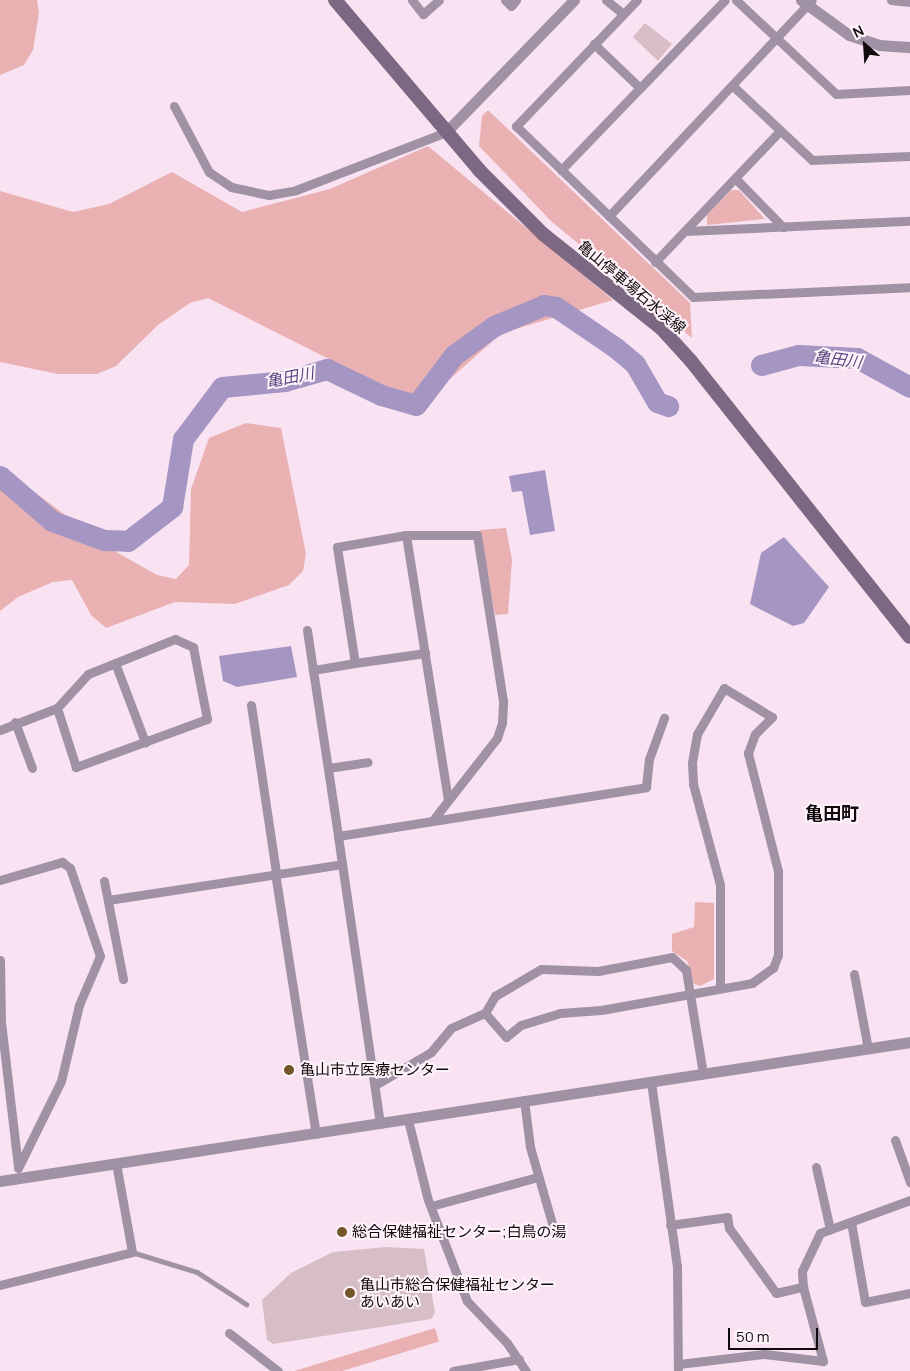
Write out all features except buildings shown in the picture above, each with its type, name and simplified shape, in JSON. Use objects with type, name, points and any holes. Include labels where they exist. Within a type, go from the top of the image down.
[{"type":"main road","name":"亀山停車場石水渓線","points":[[335,0],[446,132],[543,234],[654,323],[691,360],[910,637]]},
{"type":"street","points":[[412,0],[423,14],[439,0]]},
{"type":"street","points":[[505,0],[511,6],[516,0]]},
{"type":"street","points":[[174,106],[202,165],[231,187],[261,194],[296,190],[446,132],[574,0]]},
{"type":"street","points":[[606,0],[623,14]]},
{"type":"street","points":[[637,0],[516,126],[693,297],[910,287]]},
{"type":"street","points":[[561,170],[725,0]]},
{"type":"street","points":[[736,0],[836,94],[910,90]]},
{"type":"street","points":[[891,0],[910,2]]},
{"type":"street","points":[[609,216],[734,87],[778,39],[806,2],[849,35],[879,45],[910,47]]},
{"type":"street","points":[[594,44],[640,88]]},
{"type":"street","points":[[734,87],[779,132],[812,160],[910,156]]},
{"type":"street","points":[[655,262],[686,232],[779,132]]},
{"type":"street","points":[[735,178],[783,227]]},
{"type":"street","points":[[686,232],[910,221]]},
{"type":"street","points":[[406,535],[448,800]]},
{"type":"street","points":[[355,664],[337,547],[406,535],[476,535],[503,701],[497,738],[433,820]]},
{"type":"street","points":[[307,630],[380,1124]]},
{"type":"street","points":[[0,730],[15,722],[58,708],[88,674],[175,639],[193,647],[207,719],[76,766],[58,708]]},
{"type":"street","points":[[313,670],[425,653]]},
{"type":"street","points":[[115,663],[145,742]]},
{"type":"street","points":[[485,1012],[506,1037],[521,1025],[560,1014],[720,988],[767,975],[776,962],[778,945],[778,870],[748,753],[755,734],[772,717],[724,688],[697,734],[692,764],[693,784],[720,885],[720,988]]},
{"type":"street","points":[[251,705],[316,1134]]},
{"type":"street","points":[[338,836],[646,787],[649,759],[664,718]]},
{"type":"street","points":[[15,722],[32,768]]},
{"type":"street","points":[[328,768],[368,762]]},
{"type":"street","points":[[0,880],[62,862],[70,868],[100,956],[79,1005],[61,1081],[19,1172]]},
{"type":"street","points":[[108,900],[342,864]]},
{"type":"street","points":[[104,881],[122,979]]},
{"type":"street","points":[[375,1085],[431,1052],[451,1028],[485,1012],[495,996],[541,969],[598,971],[672,957],[686,970],[703,1074]]},
{"type":"street","points":[[0,960],[1,1022],[19,1172]]},
{"type":"street","points":[[854,974],[868,1049]]},
{"type":"street","points":[[0,1181],[19,1172],[116,1163],[316,1134],[524,1100],[910,1042]]},
{"type":"street","points":[[651,1082],[681,1320],[678,1368],[764,1354],[823,1361],[803,1287],[802,1270],[820,1233],[910,1200]]},
{"type":"street","points":[[524,1100],[538,1176],[554,1230]]},
{"type":"street","points":[[408,1120],[431,1206],[467,1302],[519,1359],[526,1371]]},
{"type":"street","points":[[895,1140],[910,1182]]},
{"type":"street","points":[[0,1285],[132,1252],[116,1163]]},
{"type":"street","points":[[816,1167],[830,1229]]},
{"type":"street","points":[[431,1206],[538,1176]]},
{"type":"street","points":[[670,1225],[727,1217],[730,1228],[776,1292],[803,1287]]},
{"type":"street","points":[[851,1222],[865,1302],[910,1293]]},
{"type":"street","points":[[229,1333],[278,1371]]},
{"type":"street","points":[[452,1371],[475,1369],[519,1359]]},
{"type":"lane","points":[[132,1252],[198,1272],[246,1304]]},
{"type":"shaded area","points":[[0,0],[37,0],[39,13],[33,50],[24,65],[0,75]]},
{"type":"shaded area","points":[[488,110],[690,303],[692,338],[551,221],[479,146],[482,116]]},
{"type":"shaded area","points":[[428,146],[613,300],[502,333],[443,385],[409,401],[390,402],[327,358],[208,298],[190,303],[158,325],[116,366],[97,374],[58,374],[0,362],[0,191],[73,212],[109,204],[172,172],[242,212],[330,189]]},
{"type":"shaded area","points":[[731,190],[739,190],[765,219],[707,225],[707,215]]},
{"type":"shaded area","points":[[246,423],[281,428],[306,554],[303,571],[289,585],[235,604],[175,602],[106,628],[91,615],[72,580],[53,582],[18,597],[0,611],[0,466],[109,548],[157,575],[176,579],[189,565],[191,489],[209,438]]},
{"type":"shaded area","points":[[545,470],[555,531],[530,535],[522,491],[512,492],[509,476]]},
{"type":"shaded area","points":[[506,528],[512,560],[508,614],[495,615],[480,530]]},
{"type":"shaded area","points":[[784,537],[829,587],[804,623],[793,626],[750,604],[761,553]]},
{"type":"shaded area","points":[[291,646],[297,677],[237,687],[223,681],[219,656]]},
{"type":"shaded area","points":[[695,902],[714,903],[714,979],[700,986],[694,984],[687,961],[672,951],[672,934],[694,927]]},
{"type":"shaded area","points":[[435,1328],[439,1341],[342,1371],[294,1371]]},
{"type":"waterway","name":"亀田川","points":[[0,476],[52,521],[104,540],[128,541],[172,507],[183,439],[222,387],[285,381],[327,369],[381,395],[416,405],[454,355],[494,326],[544,305],[556,307],[616,348],[635,364],[657,402],[668,406]]},
{"type":"waterway","name":"亀田川","points":[[761,365],[799,355],[857,358],[910,387]]},
{"type":"place","name":"亀山市立医療センター","points":[[289,1070]]},
{"type":"place","name":"総合保健福祉センター;白鳥の湯","points":[[342,1232]]},
{"type":"place","name":"亀山市総合保健福祉センター あいあい","points":[[350,1293]]},
{"type":"district","name":"亀田町","points":[[832,813]]}]
